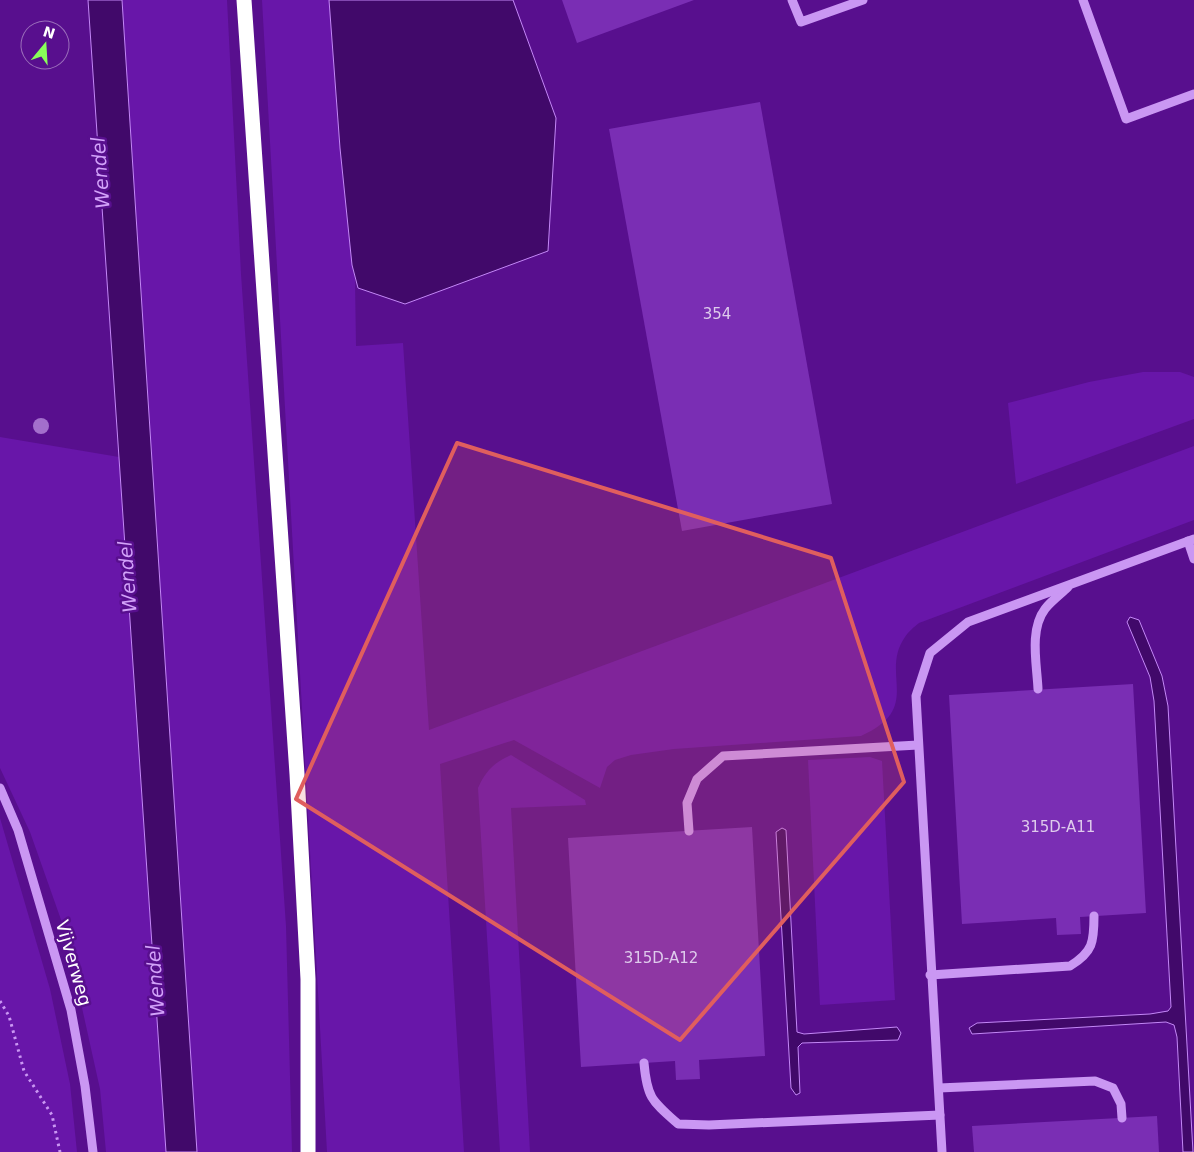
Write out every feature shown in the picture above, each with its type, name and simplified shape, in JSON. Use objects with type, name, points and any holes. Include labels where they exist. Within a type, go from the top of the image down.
[{"type":"highway","points":[[244,0],[306,940],[308,980],[308,1152]]},
{"type":"street","points":[[792,0],[801,22],[863,0]]},
{"type":"street","points":[[1083,0],[1126,119],[1194,94]]},
{"type":"street","points":[[942,1152],[930,975],[916,696],[930,653],[968,622],[1191,540],[1194,559]]},
{"type":"street","points":[[1038,689],[1036,639],[1039,624],[1044,609],[1072,584]]},
{"type":"street","points":[[689,831],[687,803],[697,779],[723,756],[918,745]]},
{"type":"street","name":"Vijverweg","points":[[0,788],[18,830],[71,1010],[85,1086],[93,1152]]},
{"type":"street","points":[[930,975],[1070,966],[1086,956],[1094,938],[1094,916]]},
{"type":"street","points":[[644,1063],[646,1084],[652,1101],[678,1124],[709,1125],[940,1115]]},
{"type":"street","points":[[939,1088],[1095,1082],[1113,1088],[1121,1104],[1122,1118]]},
{"type":"path","points":[[0,1001],[9,1016],[24,1071],[31,1085],[48,1105],[52,1115],[60,1152]]},
{"type":"highlighted area","points":[[457,443],[831,558],[904,782],[680,1040],[296,799]]},
{"type":"shaded area","points":[[122,0],[227,0],[241,274],[286,926],[292,1152],[197,1152]]},
{"type":"shaded area","points":[[262,0],[329,0],[340,148],[355,280],[356,346],[403,343],[429,730],[1194,446],[1194,520],[919,623],[906,635],[898,651],[896,702],[891,714],[880,725],[861,736],[674,749],[631,755],[615,760],[607,767],[600,788],[514,740],[440,764],[464,1152],[327,1152]]},
{"type":"shaded area","points":[[1143,372],[1180,372],[1194,377],[1194,419],[1016,484],[1008,403],[1089,382]]},
{"type":"shaded area","points":[[0,437],[119,457],[166,1152],[106,1152],[100,1089],[65,931],[30,832],[0,768]]},
{"type":"shaded area","points":[[511,755],[585,800],[586,805],[511,808],[530,1152],[500,1152],[478,788],[491,768]]},
{"type":"shaded area","points":[[870,757],[882,761],[895,1000],[820,1005],[808,760]]},
{"type":"shaded area","points":[[0,818],[50,989],[70,1084],[77,1152],[0,1152]]},
{"type":"water","name":"Wendel","points":[[88,0],[122,0],[197,1152],[166,1152]]},
{"type":"water","points":[[329,0],[513,0],[556,118],[548,251],[405,304],[358,288],[352,265],[340,148]]},
{"type":"water","points":[[1130,617],[1139,620],[1162,676],[1168,706],[1193,1152],[1183,1152],[1177,1037],[1174,1025],[1166,1022],[972,1034],[969,1028],[977,1023],[1150,1014],[1168,1011],[1171,1007],[1154,701],[1150,677],[1127,622]]},
{"type":"water","points":[[782,828],[786,830],[797,1032],[804,1034],[897,1027],[901,1033],[898,1040],[802,1043],[798,1047],[800,1093],[796,1095],[791,1088],[776,832]]},
{"type":"building","points":[[562,0],[694,0],[577,43]]},
{"type":"building","points":[[760,102],[832,504],[682,531],[609,129]]},
{"type":"building","points":[[1133,684],[1146,913],[1080,917],[1081,934],[1057,935],[1056,918],[962,924],[949,695]]},
{"type":"building","points":[[752,827],[765,1056],[699,1060],[700,1079],[676,1080],[675,1061],[581,1067],[568,838]]},
{"type":"building","points":[[1157,1116],[1159,1152],[974,1152],[972,1126]]}]
